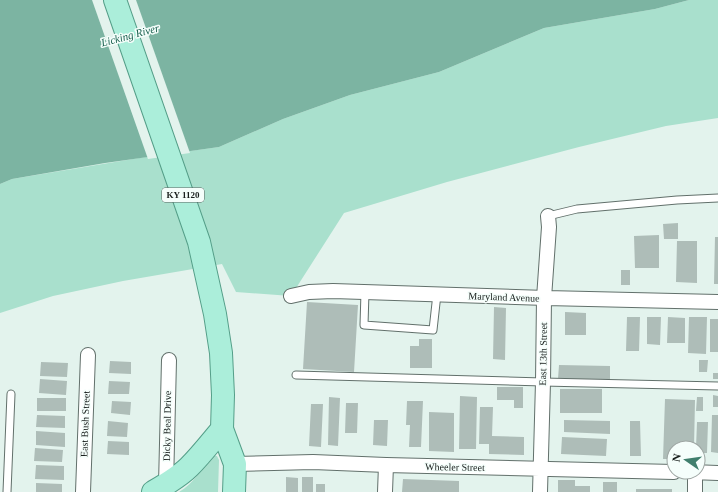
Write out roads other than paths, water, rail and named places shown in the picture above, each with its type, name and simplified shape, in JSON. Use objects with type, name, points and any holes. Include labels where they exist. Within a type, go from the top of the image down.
[{"type":"main road","name":"KY 1120","points":[[115,0],[199,242],[215,314],[221,353],[223,395],[222,429],[235,464],[234,492]]},
{"type":"main road","points":[[161,490],[188,468],[222,429]]},
{"type":"street","name":"East 13th Street","points":[[540,492],[544,298],[549,227],[548,216]]},
{"type":"street","name":"Maryland Avenue","points":[[291,296],[309,292],[333,291],[718,302]]},
{"type":"street","name":"East Bush Street","points":[[82,492],[88,355]]},
{"type":"street","name":"Dicky Beal Drive","points":[[161,490],[169,360]]},
{"type":"street","name":"Wheeler Street","points":[[235,464],[313,462],[666,472]]},
{"type":"street","points":[[385,492],[386,465]]},
{"type":"street","points":[[706,472],[718,473]]},
{"type":"street","points":[[695,480],[695,492]]},
{"type":"lane","points":[[548,216],[577,209],[718,198]]},
{"type":"lane","points":[[365,292],[364,325],[433,330],[437,294]]},
{"type":"lane","points":[[296,375],[718,386]]},
{"type":"lane","points":[[7,492],[12,394]]},
{"type":"water","name":"Licking River","points":[[0,0],[689,0],[655,9],[544,28],[439,72],[350,95],[283,119],[219,147],[105,163],[12,179],[0,184]]}]
